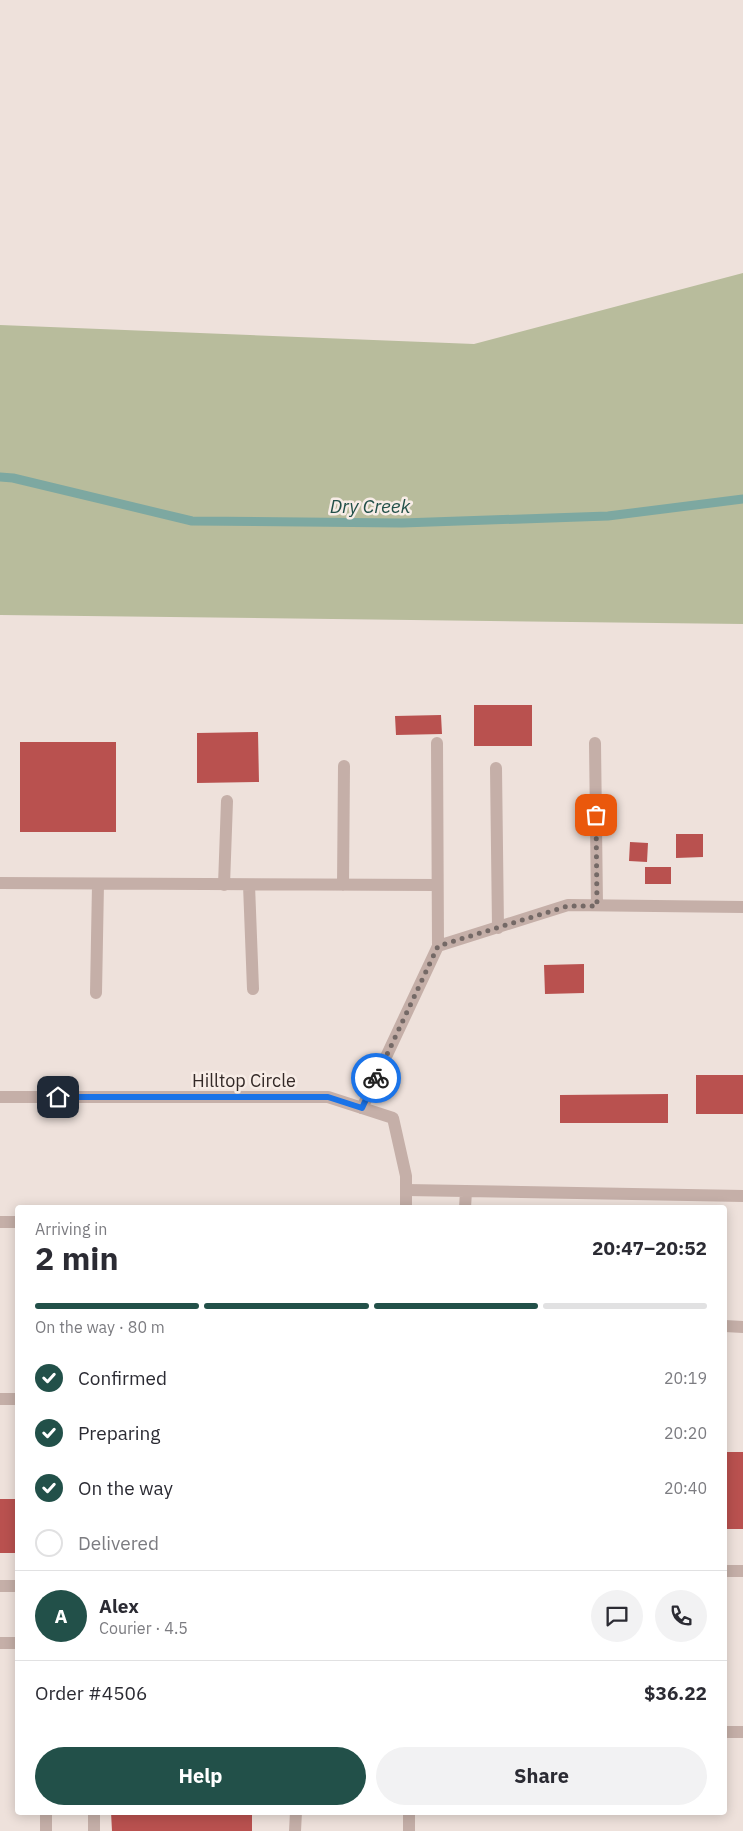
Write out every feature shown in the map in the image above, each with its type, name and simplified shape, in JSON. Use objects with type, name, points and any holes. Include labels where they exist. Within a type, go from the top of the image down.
[{"type":"street","points":[[362,1108],[438,946],[437,743]]},
{"type":"street","points":[[596,743],[597,906]]},
{"type":"street","points":[[342,885],[344,766]]},
{"type":"street","points":[[496,768],[498,928]]},
{"type":"street","points":[[224,885],[227,801]]},
{"type":"street","points":[[0,883],[437,885]]},
{"type":"street","points":[[96,993],[98,884]]},
{"type":"street","points":[[249,885],[253,989]]},
{"type":"street","points":[[438,946],[568,906],[743,907]]},
{"type":"street","name":"Hilltop Circle","points":[[0,1097],[328,1097],[393,1118],[406,1176],[406,1205]]},
{"type":"street","points":[[406,1190],[743,1196]]},
{"type":"street","points":[[465,1205],[466,1192]]},
{"type":"street","points":[[0,1222],[15,1222]]},
{"type":"street","points":[[727,1326],[743,1326]]},
{"type":"street","points":[[0,1399],[15,1399]]},
{"type":"street","points":[[727,1571],[743,1571]]},
{"type":"street","points":[[0,1586],[15,1586]]},
{"type":"street","points":[[0,1643],[15,1643]]},
{"type":"street","points":[[727,1732],[743,1732]]},
{"type":"street","points":[[46,1815],[46,1831]]},
{"type":"street","points":[[94,1815],[94,1831]]},
{"type":"street","points":[[296,1815],[296,1831]]},
{"type":"street","points":[[409,1815],[409,1831]]},
{"type":"green space","points":[[743,273],[743,624],[0,615],[0,325],[474,344]]},
{"type":"building","points":[[474,705],[532,705],[532,746],[474,746]]},
{"type":"building","points":[[441,715],[442,734],[396,735],[395,716]]},
{"type":"building","points":[[258,732],[259,782],[197,783],[197,733]]},
{"type":"building","points":[[20,742],[116,742],[116,832],[20,832]]},
{"type":"building","points":[[676,834],[703,834],[703,857],[676,858]]},
{"type":"building","points":[[630,842],[648,843],[647,862],[629,861]]},
{"type":"building","points":[[645,867],[671,867],[671,884],[645,884]]},
{"type":"building","points":[[584,964],[584,993],[545,994],[544,965]]},
{"type":"building","points":[[696,1075],[743,1075],[743,1114],[696,1114]]},
{"type":"building","points":[[668,1094],[668,1123],[560,1123],[560,1095]]},
{"type":"building","points":[[727,1452],[743,1452],[743,1529],[727,1529]]},
{"type":"building","points":[[0,1499],[15,1499],[15,1553],[0,1553]]},
{"type":"building","points":[[111,1815],[252,1815],[252,1831],[112,1831]]},
{"type":"waterway","name":"Dry Creek","points":[[0,477],[13,478],[192,521],[402,523],[608,516],[743,499]]},
{"type":"way so far","points":[[376,1078],[438,946],[568,906],[597,906],[596,815]]},
{"type":"route","points":[[58,1097],[328,1097],[362,1108],[376,1078]]}]
